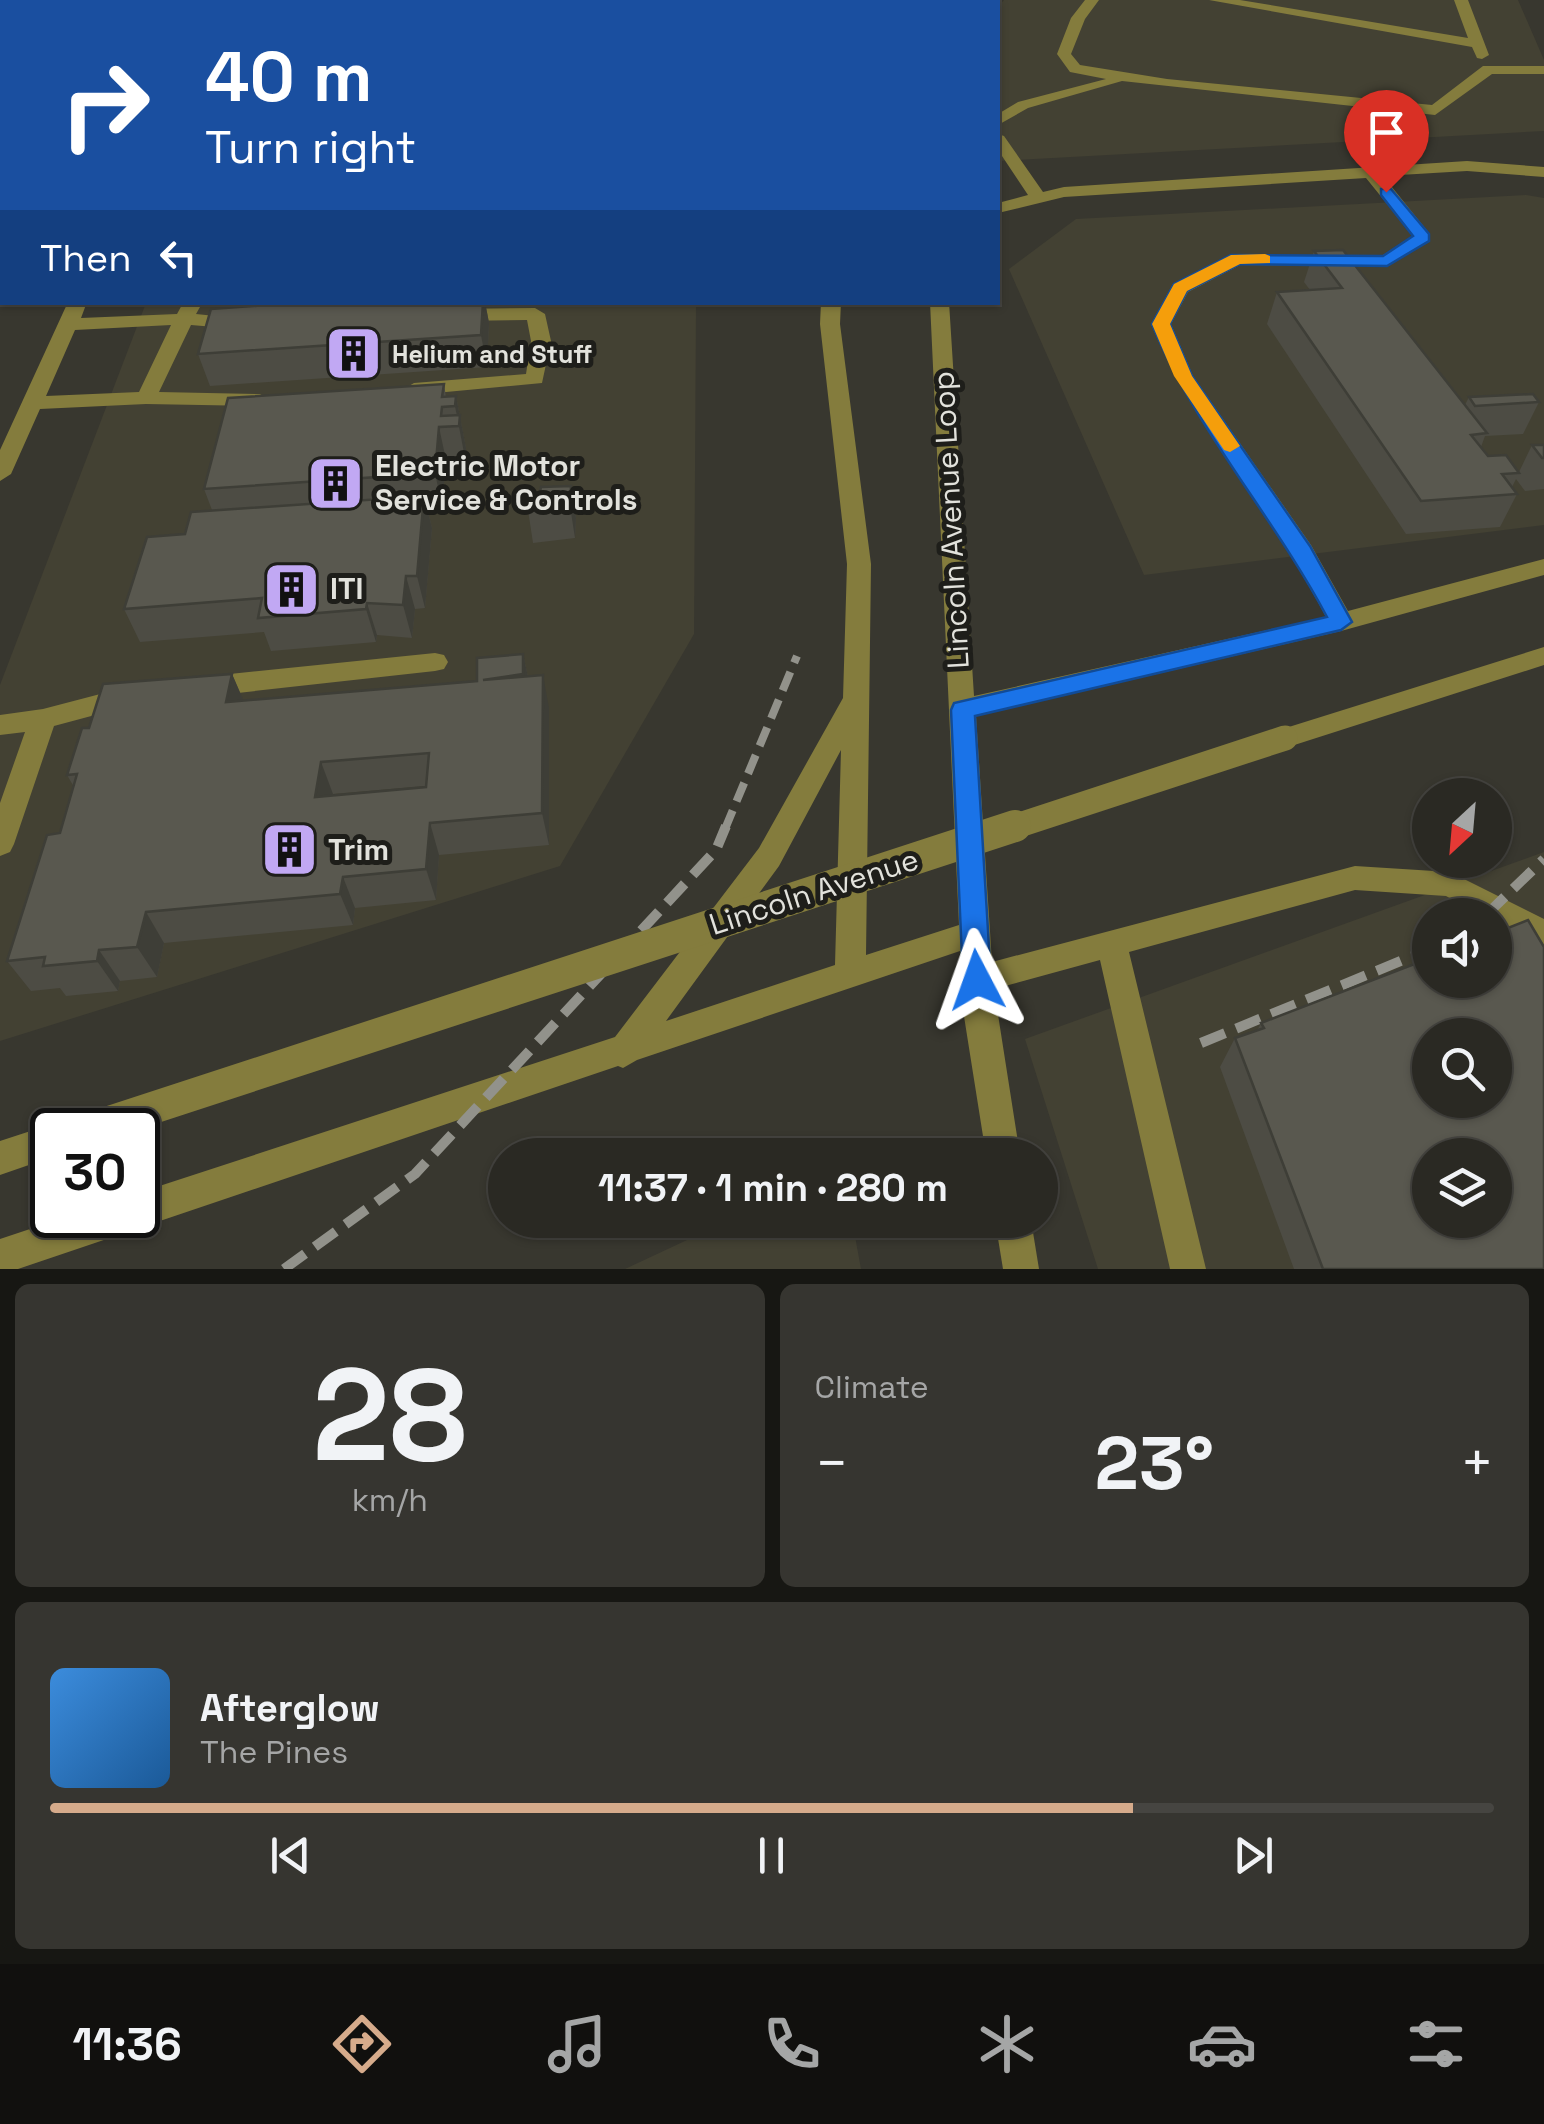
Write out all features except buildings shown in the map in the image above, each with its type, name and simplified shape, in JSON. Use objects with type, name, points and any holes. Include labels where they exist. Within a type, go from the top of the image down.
[{"type":"street","points":[[1092,0],[1078,18],[1064,54],[1075,70],[1435,110],[1488,69],[1544,70]]},
{"type":"street","points":[[1216,0],[1478,44]]},
{"type":"street","points":[[1461,0],[1488,69]]},
{"type":"street","points":[[1000,119],[1023,105],[1128,78]]},
{"type":"street","points":[[1000,143],[1038,197]]},
{"type":"street","points":[[1000,207],[1064,192],[1370,172],[1468,166],[1544,172]]},
{"type":"street","points":[[1341,622],[1302,551],[1183,376],[1161,324],[1180,288],[1237,258],[1387,261],[1423,237],[1370,172]]},
{"type":"street","points":[[0,474],[77,305]]},
{"type":"street","points":[[831,305],[860,564],[850,974]]},
{"type":"street","name":"Lincoln Avenue Loop","points":[[938,305],[977,980],[1000,1138]]},
{"type":"street","points":[[68,324],[189,311],[268,323]]},
{"type":"street","points":[[146,398],[189,311]]},
{"type":"street","points":[[398,391],[535,379],[541,341],[535,314],[426,316]]},
{"type":"street","points":[[32,403],[146,398],[281,401]]},
{"type":"street","points":[[962,710],[1341,622],[1544,567]]},
{"type":"street","name":"Lincoln Avenue","points":[[152,1108],[1544,656]]},
{"type":"street","points":[[184,689],[435,662]]},
{"type":"street","points":[[0,725],[43,719],[147,694]]},
{"type":"street","points":[[623,1053],[769,857],[858,696]]},
{"type":"street","points":[[1,840],[43,719]]},
{"type":"street","points":[[977,980],[1356,878],[1450,884],[1544,934]]},
{"type":"street","points":[[160,1204],[623,1053],[974,933]]},
{"type":"street","points":[[1112,944],[1188,1269]]},
{"type":"street","points":[[0,1158],[30,1148]]},
{"type":"street","points":[[0,1257],[57,1238]]},
{"type":"street","points":[[1016,1238],[1021,1269]]},
{"type":"shaded area","points":[[1004,0],[1518,0],[1544,60],[1544,131],[1000,161],[1000,5]]},
{"type":"shaded area","points":[[1526,195],[1544,198],[1544,525],[1144,575],[1009,269],[1076,219]]},
{"type":"shaded area","points":[[145,305],[696,305],[694,634],[560,866],[0,1041],[0,685]]},
{"type":"shaded area","points":[[1544,852],[1544,1269],[1098,1269],[1025,1039],[1412,900],[1412,998],[1512,998],[1512,898],[1416,898],[1472,878],[1512,878],[1512,864]]},
{"type":"shaded area","points":[[691,1238],[855,1238],[861,1269],[625,1269]]},
{"type":"railway","points":[[725,829],[797,656]]},
{"type":"railway","points":[[284,1269],[415,1174],[716,850],[726,826]]},
{"type":"railway","points":[[1504,898],[1544,859]]},
{"type":"railway","points":[[1201,1043],[1412,956]]},
{"type":"slow traffic","points":[[1230,446],[1183,376],[1161,324],[1180,288],[1237,258],[1265,259]]},
{"type":"place","name":"Helium and Stuff","points":[[353,354]]},
{"type":"place","name":"Electric Motor Service & Controls","points":[[336,483]]},
{"type":"place","name":"ITI","points":[[291,589]]},
{"type":"place","name":"Trim","points":[[289,850]]},
{"type":"route","points":[[977,980],[962,710],[1341,622],[1302,551],[1183,376],[1161,324],[1180,288],[1237,258],[1387,261],[1423,237],[1386,192]]}]
